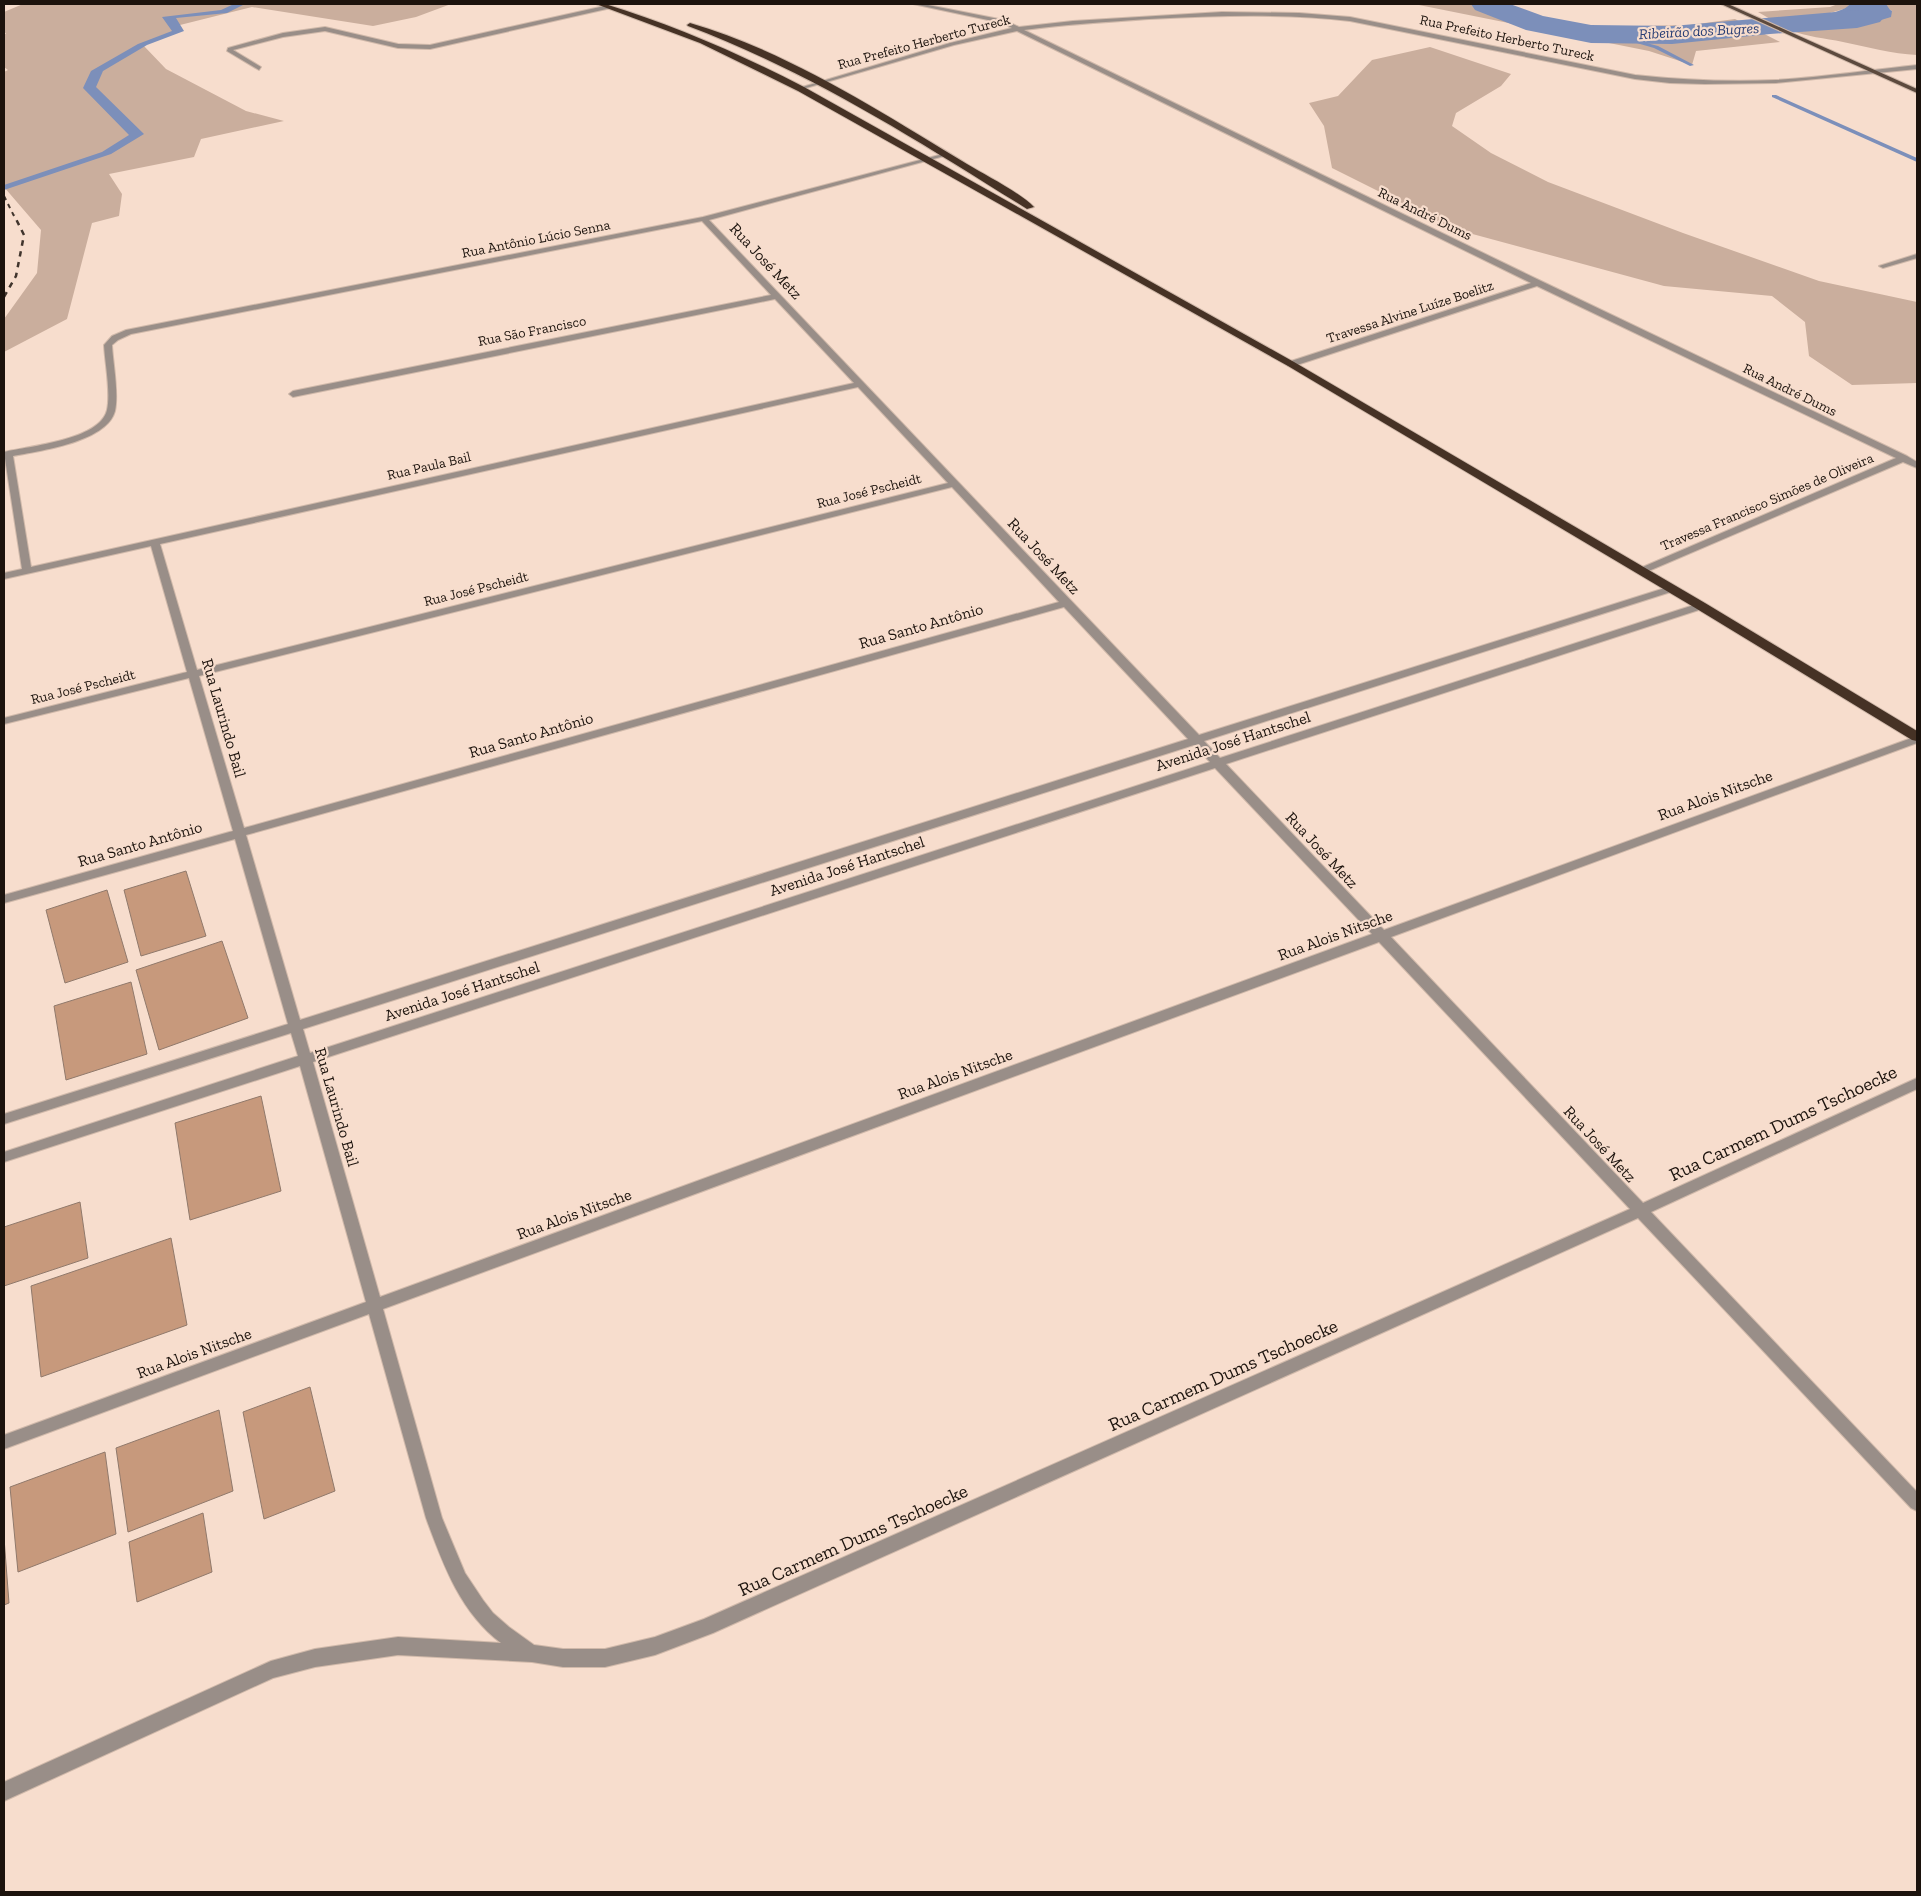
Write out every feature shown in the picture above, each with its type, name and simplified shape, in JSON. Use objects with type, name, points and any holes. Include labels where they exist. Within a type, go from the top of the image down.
[{"type":"highway","points":[[599,4],[698,38],[740,57],[801,89],[1291,364],[1701,606],[1917,738]]},
{"type":"highway","points":[[619,4],[662,16]]},
{"type":"highway","points":[[678,21],[748,48],[822,83],[945,155],[1262,348]]},
{"type":"main road","points":[[1724,4],[1917,90]]},
{"type":"street","name":"Rua André Dums","points":[[916,4],[1004,22],[1538,283],[1917,465]]},
{"type":"street","points":[[259,68],[230,51],[230,49],[283,35],[325,29],[398,46],[430,47],[609,7]]},
{"type":"street","name":"Rua Prefeito Herberto Tureck","points":[[801,89],[983,36],[1017,29],[1082,22],[1232,13],[1289,13],[1358,21],[1608,72],[1665,81],[1731,84],[1917,67]]},
{"type":"street","name":"Rua Antônio Lúcio Senna","points":[[6,455],[77,438],[95,430],[106,422],[112,404],[108,344],[115,338],[129,332],[704,219],[945,155]]},
{"type":"street","name":"Rua José Metz","points":[[704,219],[1917,1503]]},
{"type":"street","points":[[1883,266],[1917,256]]},
{"type":"street","name":"Travessa Alvine Luíze Boelitz","points":[[1291,364],[1538,283]]},
{"type":"street","name":"Rua São Francisco","points":[[294,394],[777,296]]},
{"type":"street","name":"Rua Paula Bail","points":[[4,576],[859,384]]},
{"type":"street","points":[[6,455],[27,570]]},
{"type":"street","name":"Travessa Francisco Simões de Oliveira","points":[[1641,571],[1904,458]]},
{"type":"street","name":"Rua José Pscheidt","points":[[4,721],[954,484]]},
{"type":"street","name":"Rua Laurindo Bail","points":[[155,542],[305,1059],[434,1518],[451,1562],[473,1602],[498,1630],[532,1653]]},
{"type":"street","name":"Avenida José Hantschel","points":[[4,1118],[1671,589]]},
{"type":"street","name":"Rua Santo Antônio","points":[[4,899],[1066,603]]},
{"type":"street","name":"Avenida José Hantschel","points":[[4,1157],[1701,606]]},
{"type":"street","name":"Rua Alois Nitsche","points":[[4,1442],[1917,738]]},
{"type":"street","name":"Rua Carmem Dums Tschoecke","points":[[4,1792],[270,1670],[315,1658],[398,1646],[532,1653],[563,1658],[605,1658],[655,1646],[707,1627],[1641,1210],[1917,1083]]},
{"type":"shaded area","points":[[23,4],[451,4],[416,17],[373,26],[252,7],[176,26],[179,31],[143,45],[166,69],[246,111],[284,121],[201,139],[194,157],[109,174],[122,194],[119,216],[92,223],[67,319],[4,352],[4,319],[37,273],[41,230],[4,187],[4,72],[8,70],[4,67],[4,34],[6,34],[4,31],[4,12]]},
{"type":"shaded area","points":[[1414,4],[1495,4],[1523,14],[1587,27],[1690,25],[1735,19],[1780,42],[1696,51],[1692,65],[1649,51]]},
{"type":"shaded area","points":[[1838,4],[1850,4],[1847,8],[1830,13],[1772,20],[1758,12],[1830,7]]},
{"type":"shaded area","points":[[1880,4],[1917,4],[1917,55],[1880,50],[1809,36],[1789,30],[1841,27],[1892,11]]},
{"type":"shaded area","points":[[1430,47],[1511,74],[1501,86],[1456,113],[1452,126],[1491,153],[1548,182],[1683,233],[1819,281],[1917,302],[1917,383],[1852,385],[1809,356],[1805,322],[1772,296],[1664,286],[1454,229],[1332,168],[1324,126],[1309,103],[1338,96],[1372,60]]},
{"type":"water","points":[[234,4],[245,4],[227,13],[176,18],[184,31],[147,45],[103,71],[96,87],[144,134],[111,154],[4,190],[4,185],[102,152],[129,135],[83,88],[91,71],[138,44],[172,31],[162,17],[221,10]]},
{"type":"water","points":[[1850,4],[1880,4],[1892,11],[1891,17],[1871,23],[1841,27],[1789,30],[1772,20],[1836,12]]},
{"type":"building","points":[[186,871],[206,936],[141,956],[124,890]]},
{"type":"building","points":[[107,890],[128,962],[65,983],[46,910]]},
{"type":"building","points":[[222,941],[248,1018],[159,1050],[136,970]]},
{"type":"building","points":[[131,982],[147,1054],[66,1080],[54,1006]]},
{"type":"building","points":[[261,1096],[281,1191],[190,1220],[175,1123]]},
{"type":"building","points":[[80,1202],[88,1258],[4,1286],[4,1227]]},
{"type":"building","points":[[171,1238],[187,1325],[41,1377],[31,1286]]},
{"type":"building","points":[[310,1387],[335,1491],[264,1519],[243,1412]]},
{"type":"building","points":[[219,1410],[233,1491],[128,1532],[116,1448]]},
{"type":"building","points":[[105,1452],[116,1534],[18,1572],[10,1487]]},
{"type":"building","points":[[203,1513],[212,1572],[137,1602],[129,1542]]},
{"type":"building","points":[[4,1538],[9,1603],[4,1605]]},
{"type":"waterway","name":"Ribeirão dos Bugres","points":[[1485,4],[1536,24],[1591,34],[1672,35],[1770,25],[1857,19],[1870,16],[1876,10],[1869,4]]},
{"type":"waterway","points":[[1611,34],[1656,47],[1692,65]]},
{"type":"waterway","points":[[1774,96],[1917,160]]},
{"type":"railway","points":[[4,196],[14,216]]},
{"type":"railway","points":[[4,297],[16,276],[24,235],[14,215]]}]
